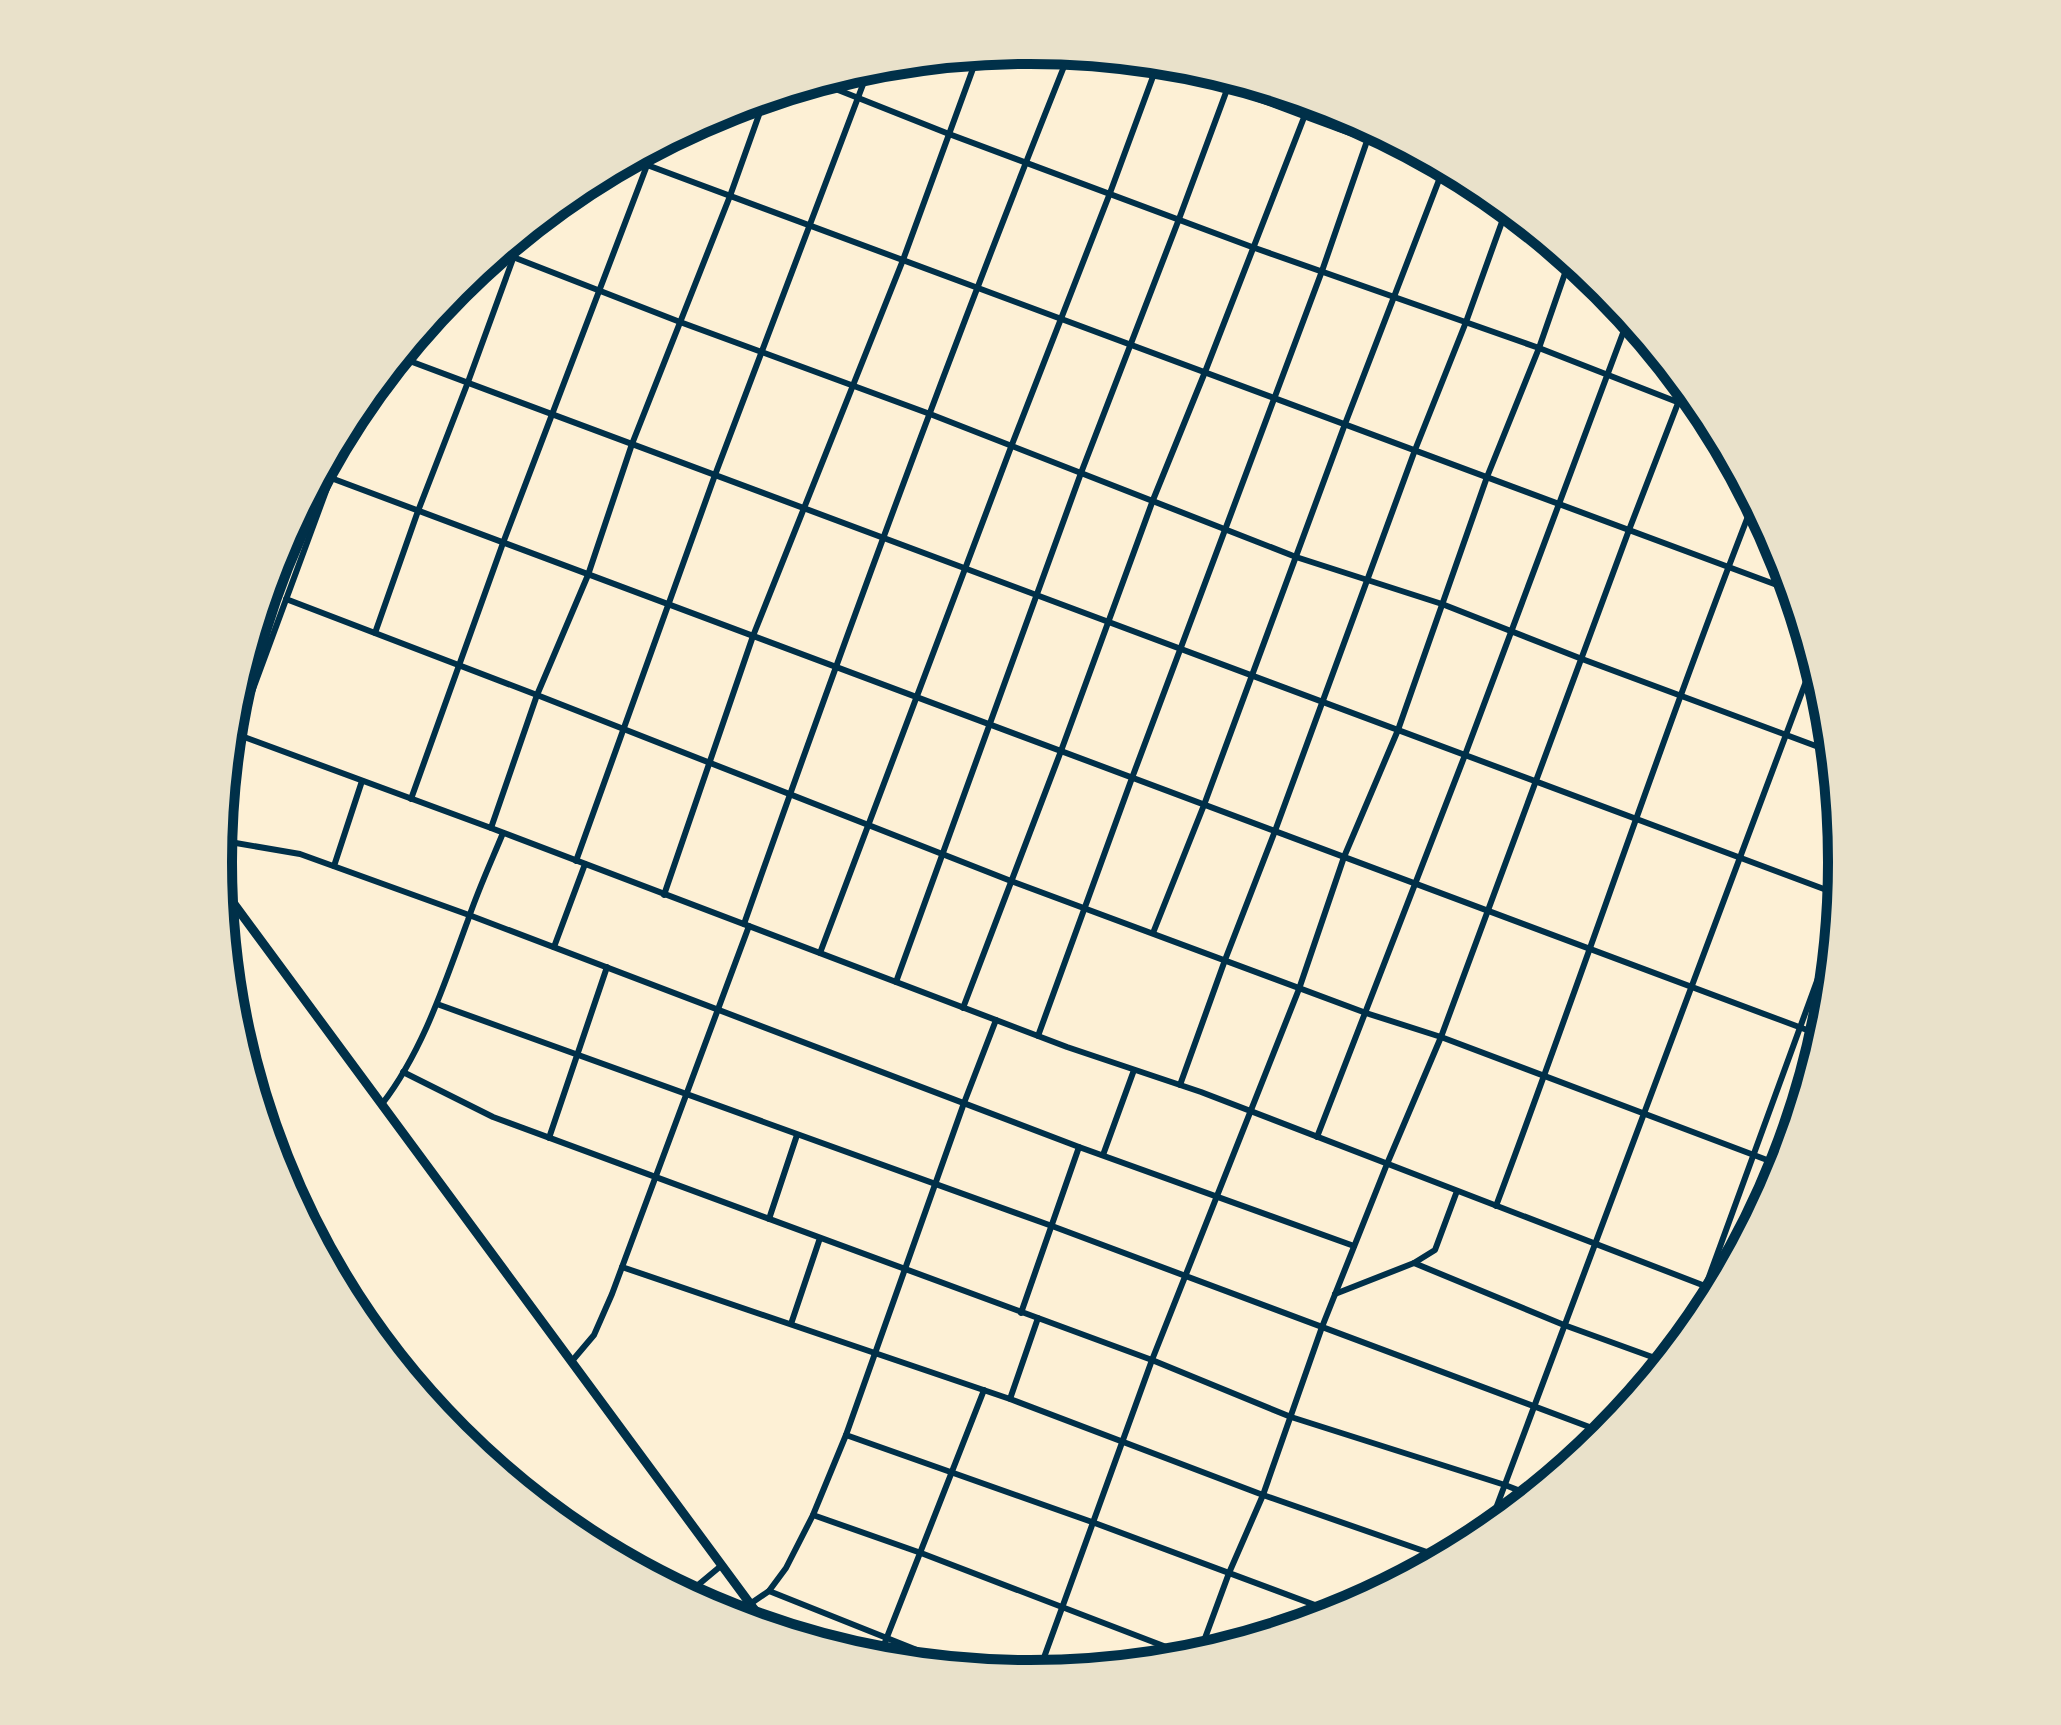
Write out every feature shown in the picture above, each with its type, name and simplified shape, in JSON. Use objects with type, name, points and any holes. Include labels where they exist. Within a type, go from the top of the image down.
[{"type":"highway","points":[[234,903],[756,1612]]},
{"type":"street","points":[[572,1361],[594,1335],[656,1178],[718,1010],[789,794],[835,667],[1065,65]]},
{"type":"street","points":[[664,895],[753,636],[903,260],[974,66]]},
{"type":"street","points":[[820,953],[1156,74]]},
{"type":"street","points":[[576,861],[715,475],[864,82]]},
{"type":"street","points":[[835,88],[1252,247],[1539,348],[1684,405]]},
{"type":"street","points":[[896,982],[1081,473],[1227,89]]},
{"type":"street","points":[[1245,93],[1384,146]]},
{"type":"street","points":[[491,828],[537,695],[588,575],[632,444],[760,111]]},
{"type":"street","points":[[963,1008],[1153,500],[1305,116]]},
{"type":"street","points":[[1038,1036],[1322,271],[1367,141]]},
{"type":"street","points":[[411,799],[551,414],[648,162]]},
{"type":"street","points":[[644,164],[1779,586]]},
{"type":"street","points":[[1153,933],[1440,177]]},
{"type":"street","points":[[1180,1085],[1503,219]]},
{"type":"street","points":[[375,633],[513,256],[1296,557],[1442,604],[1820,747]]},
{"type":"street","points":[[1043,1661],[1152,1360],[1299,989],[1344,857],[1398,730],[1487,477],[1539,348],[1566,271]]},
{"type":"street","points":[[1317,1137],[1416,884],[1625,329]]},
{"type":"street","points":[[410,361],[1828,891]]},
{"type":"street","points":[[1202,1642],[1263,1495],[1335,1294],[1441,1037],[1680,399]]},
{"type":"street","points":[[249,700],[331,478],[1811,1031]]},
{"type":"street","points":[[1496,1206],[1749,514]]},
{"type":"street","points":[[286,599],[1011,881],[1299,989],[1441,1037],[1771,1161]]},
{"type":"street","points":[[1495,1511],[1807,678]]},
{"type":"street","points":[[242,736],[1038,1036],[1251,1111],[1706,1286],[1822,967]]},
{"type":"street","points":[[334,866],[362,781]]},
{"type":"street","points":[[382,1104],[397,1085],[437,1004],[503,833]]},
{"type":"street","points":[[233,842],[300,854],[334,866],[1079,1147],[1354,1246]]},
{"type":"street","points":[[554,947],[585,864]]},
{"type":"street","points":[[549,1138],[607,967]]},
{"type":"street","points":[[437,1004],[1186,1275],[1593,1428]]},
{"type":"street","points":[[750,1604],[769,1591],[786,1568],[813,1515],[846,1435],[996,1020]]},
{"type":"street","points":[[1103,1155],[1134,1070]]},
{"type":"street","points":[[403,1072],[493,1117],[1152,1360],[1291,1417],[1522,1492]]},
{"type":"street","points":[[769,1219],[797,1135]]},
{"type":"street","points":[[1021,1313],[1079,1147]]},
{"type":"street","points":[[1335,1294],[1414,1263],[1435,1250],[1457,1191]]},
{"type":"street","points":[[791,1324],[820,1238]]},
{"type":"street","points":[[1414,1263],[1564,1325],[1656,1358]]},
{"type":"street","points":[[622,1267],[1010,1399],[1263,1495],[1431,1553]]},
{"type":"street","points":[[1010,1399],[1038,1318]]},
{"type":"street","points":[[884,1647],[984,1390]]},
{"type":"street","points":[[846,1435],[1319,1607]]},
{"type":"street","points":[[813,1515],[1172,1648]]},
{"type":"street","points":[[695,1587],[722,1565]]},
{"type":"street","points":[[769,1591],[929,1654]]}]
